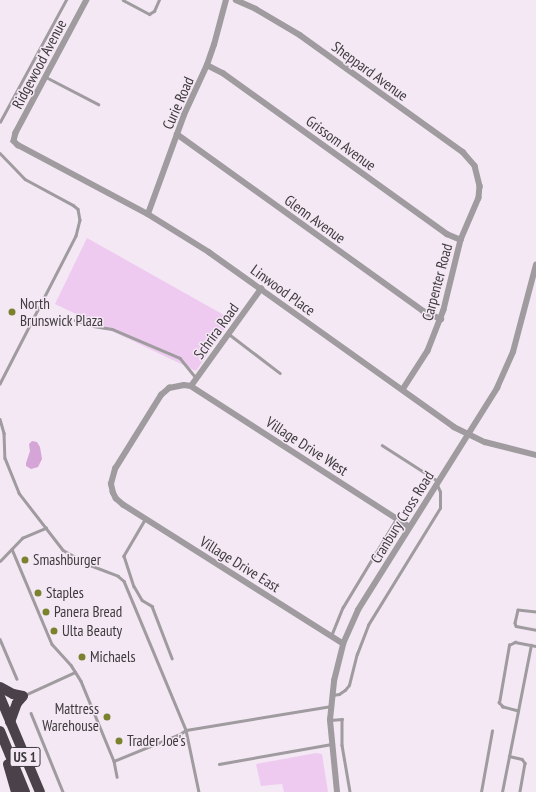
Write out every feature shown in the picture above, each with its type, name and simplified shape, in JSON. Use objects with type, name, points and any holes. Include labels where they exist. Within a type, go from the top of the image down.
[{"type":"highway","points":[[0,687],[13,694],[23,696],[17,703],[10,722]]},
{"type":"highway","name":"US 1","points":[[0,697],[40,792]]},
{"type":"highway","name":"US 1","points":[[0,731],[25,792]]},
{"type":"highway","points":[[0,737],[16,792]]},
{"type":"street","name":"Ridgewood Avenue","points":[[14,140],[16,133],[87,0]]},
{"type":"street","name":"Curie Road","points":[[148,214],[177,134],[207,65],[226,0]]},
{"type":"street","name":"Sheppard Avenue","points":[[236,0],[256,9],[300,35],[450,143],[469,158],[475,166],[478,175]]},
{"type":"street","name":"Grissom Avenue","points":[[207,65],[224,73],[447,234],[461,240]]},
{"type":"street","name":"Glenn Avenue","points":[[177,134],[423,311],[441,319]]},
{"type":"street","name":"Linwood Place","points":[[14,140],[18,145],[148,214],[209,252],[454,427],[468,435],[508,449],[536,455]]},
{"type":"street","name":"Carpenter Road","points":[[403,390],[428,351],[441,319],[449,296],[461,240],[479,198],[478,175]]},
{"type":"street","name":"Cranbury Cross Road","points":[[337,792],[330,720],[332,695],[343,644],[358,610],[497,388],[513,352],[536,265]]},
{"type":"street","name":"Schrira Road","points":[[191,386],[261,289]]},
{"type":"street","name":"Village Drive East","points":[[191,386],[178,385],[169,388],[161,395],[115,469],[111,484],[116,499],[146,520],[343,644]]},
{"type":"street","name":"Village Drive West","points":[[191,386],[410,527]]},
{"type":"lane","points":[[0,122],[66,0]]},
{"type":"lane","points":[[123,0],[150,14],[154,11],[159,0]]},
{"type":"lane","points":[[46,77],[98,104]]},
{"type":"lane","points":[[0,154],[25,179],[78,209],[80,220],[76,236],[0,384]]},
{"type":"lane","points":[[75,320],[93,326],[112,329],[180,358],[196,378]]},
{"type":"lane","points":[[229,334],[280,373]]},
{"type":"lane","points":[[0,419],[6,458],[12,472],[16,488],[46,528],[63,550],[122,579],[186,730],[199,792]]},
{"type":"lane","points":[[332,695],[339,694],[346,690],[368,625],[440,508],[440,492],[437,483],[382,445]]},
{"type":"lane","points":[[0,450],[5,448]]},
{"type":"lane","points":[[331,636],[342,607],[396,518]]},
{"type":"lane","points":[[146,520],[124,556],[134,586],[142,600],[152,606],[172,658]]},
{"type":"lane","points":[[0,561],[22,538],[46,528]]},
{"type":"lane","points":[[12,549],[52,644],[76,672],[114,761],[117,776]]},
{"type":"lane","points":[[536,612],[518,610],[515,623],[516,626],[536,630]]},
{"type":"lane","points":[[0,639],[17,679]]},
{"type":"lane","points":[[518,710],[503,707],[499,703],[509,645],[515,642],[536,646]]},
{"type":"lane","points":[[502,792],[531,646]]},
{"type":"lane","points":[[23,696],[76,672]]},
{"type":"lane","points":[[114,761],[180,734],[186,730],[331,706]]},
{"type":"lane","points":[[31,713],[63,792]]},
{"type":"lane","points":[[330,720],[342,719],[342,745],[350,792]]},
{"type":"lane","points":[[481,792],[492,731]]},
{"type":"lane","points":[[219,764],[332,744]]},
{"type":"lane","points":[[509,756],[522,759],[525,763],[520,792]]},
{"type":"shaded area","points":[[87,238],[231,319],[196,371],[55,304]]},
{"type":"shaded area","points":[[32,441],[37,442],[40,447],[42,459],[38,467],[31,469],[26,466],[26,463],[30,451],[29,444]]},
{"type":"shaded area","points":[[316,753],[322,754],[328,792],[284,792],[282,784],[261,786],[256,764]]},
{"type":"place","name":"North Brunswick Plaza","points":[[12,312]]},
{"type":"place","name":"Smashburger","points":[[25,560]]},
{"type":"place","name":"Staples","points":[[38,593]]},
{"type":"place","name":"Panera Bread","points":[[46,612]]},
{"type":"place","name":"Ulta Beauty","points":[[54,631]]},
{"type":"place","name":"Michaels","points":[[82,657]]},
{"type":"place","name":"Mattress Warehouse","points":[[107,717]]},
{"type":"place","name":"Trader Joe's","points":[[119,741]]}]
